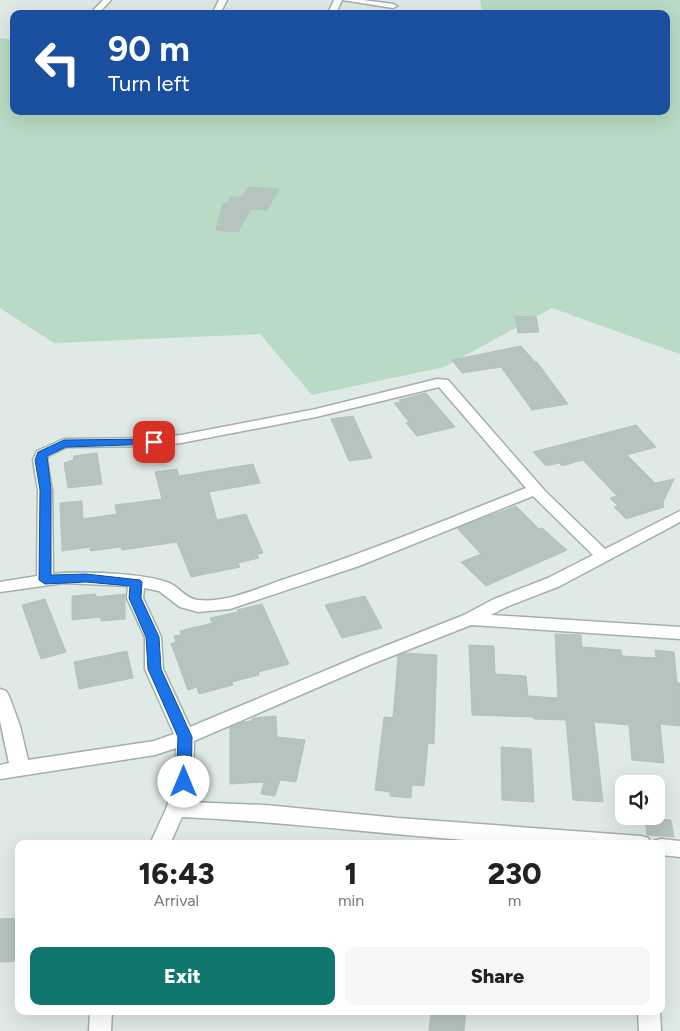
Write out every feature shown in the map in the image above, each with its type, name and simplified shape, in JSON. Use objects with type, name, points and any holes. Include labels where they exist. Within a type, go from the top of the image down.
[{"type":"street","points":[[98,10],[107,0]]},
{"type":"street","points":[[345,0],[393,6]]},
{"type":"street","points":[[45,580],[45,490],[40,460],[42,454],[47,450],[64,443],[174,440],[316,413],[440,382],[443,383],[535,490],[580,536],[603,556]]},
{"type":"street","points":[[0,587],[45,580],[86,578],[136,582],[165,587],[186,603],[198,606],[230,603],[353,562],[535,490]]},
{"type":"street","points":[[0,772],[155,748],[185,737],[366,660],[470,619],[500,603],[554,582],[680,516]]},
{"type":"street","points":[[136,582],[135,598],[153,637],[154,669],[185,737],[184,782],[176,809],[162,840]]},
{"type":"street","points":[[470,619],[680,633]]},
{"type":"street","points":[[0,696],[11,726],[20,769]]},
{"type":"street","points":[[176,809],[265,813],[398,826],[584,840]]},
{"type":"street","points":[[665,847],[680,849]]},
{"type":"street","points":[[100,1031],[101,1015]]},
{"type":"street","points":[[649,1015],[650,1031]]},
{"type":"green space","points":[[480,0],[680,0],[680,354],[552,308],[444,367],[312,395],[260,334],[54,343],[0,308],[0,38],[10,39],[10,115],[670,115],[670,10],[482,10]]},
{"type":"building","points":[[249,187],[279,189],[267,210],[251,209],[238,232],[216,230],[223,203],[229,203],[230,197],[241,197]]},
{"type":"building","points":[[515,316],[536,317],[539,332],[518,333]]},
{"type":"building","points":[[521,346],[537,362],[568,404],[532,410],[501,367],[462,373],[452,360]]},
{"type":"building","points":[[426,393],[455,427],[417,436],[406,423],[409,422],[394,403]]},
{"type":"building","points":[[353,416],[372,458],[349,461],[331,419]]},
{"type":"building","points":[[636,425],[656,447],[627,455],[655,483],[674,479],[663,502],[664,507],[626,519],[614,507],[618,506],[610,498],[617,496],[583,460],[562,466],[559,463],[546,466],[533,452]]},
{"type":"building","points":[[97,453],[102,484],[68,488],[64,463],[73,460],[74,456]]},
{"type":"building","points":[[253,464],[260,483],[209,492],[217,520],[246,514],[263,553],[257,554],[259,558],[238,563],[240,567],[191,577],[177,542],[122,550],[121,547],[90,551],[90,547],[62,551],[60,503],[82,501],[83,519],[117,514],[115,505],[162,499],[155,472],[177,469],[179,476]]},
{"type":"building","points":[[516,506],[539,529],[542,528],[567,550],[486,586],[461,562],[481,554],[457,528]]},
{"type":"building","points":[[96,594],[96,597],[125,594],[125,619],[101,621],[101,617],[72,620],[72,596]]},
{"type":"building","points":[[365,596],[382,628],[342,638],[325,605]]},
{"type":"building","points":[[45,599],[66,652],[41,659],[22,605]]},
{"type":"building","points":[[262,604],[289,664],[258,672],[259,675],[232,682],[233,685],[199,694],[197,687],[188,690],[171,644],[176,642],[174,636],[181,635],[180,631],[212,623],[210,618]]},
{"type":"building","points":[[555,634],[581,635],[582,647],[621,650],[622,656],[656,658],[655,650],[674,652],[677,683],[680,683],[680,726],[660,724],[664,763],[632,760],[629,725],[594,722],[603,802],[573,800],[566,720],[472,715],[469,645],[494,646],[495,674],[526,676],[528,696],[558,698]]},
{"type":"building","points":[[127,651],[133,678],[79,689],[74,662]]},
{"type":"building","points":[[405,653],[437,655],[434,744],[428,743],[424,786],[412,785],[411,798],[390,796],[390,792],[375,790],[384,717],[393,718],[398,656]]},
{"type":"building","points":[[276,716],[277,737],[305,740],[296,782],[280,780],[275,796],[261,794],[264,782],[230,784],[230,727],[251,721],[253,718]]},
{"type":"building","points":[[501,747],[531,749],[534,802],[502,800]]},
{"type":"building","points":[[665,820],[671,820],[674,837],[647,835],[646,825],[665,825]]},
{"type":"building","points":[[15,918],[15,961],[0,962],[0,919]]},
{"type":"building","points":[[431,1015],[466,1015],[464,1031],[429,1031]]},
{"type":"route","points":[[154,442],[64,443],[42,454],[40,460],[45,490],[45,580],[86,578],[136,582],[135,598],[153,637],[154,669],[185,737],[184,782]]}]
